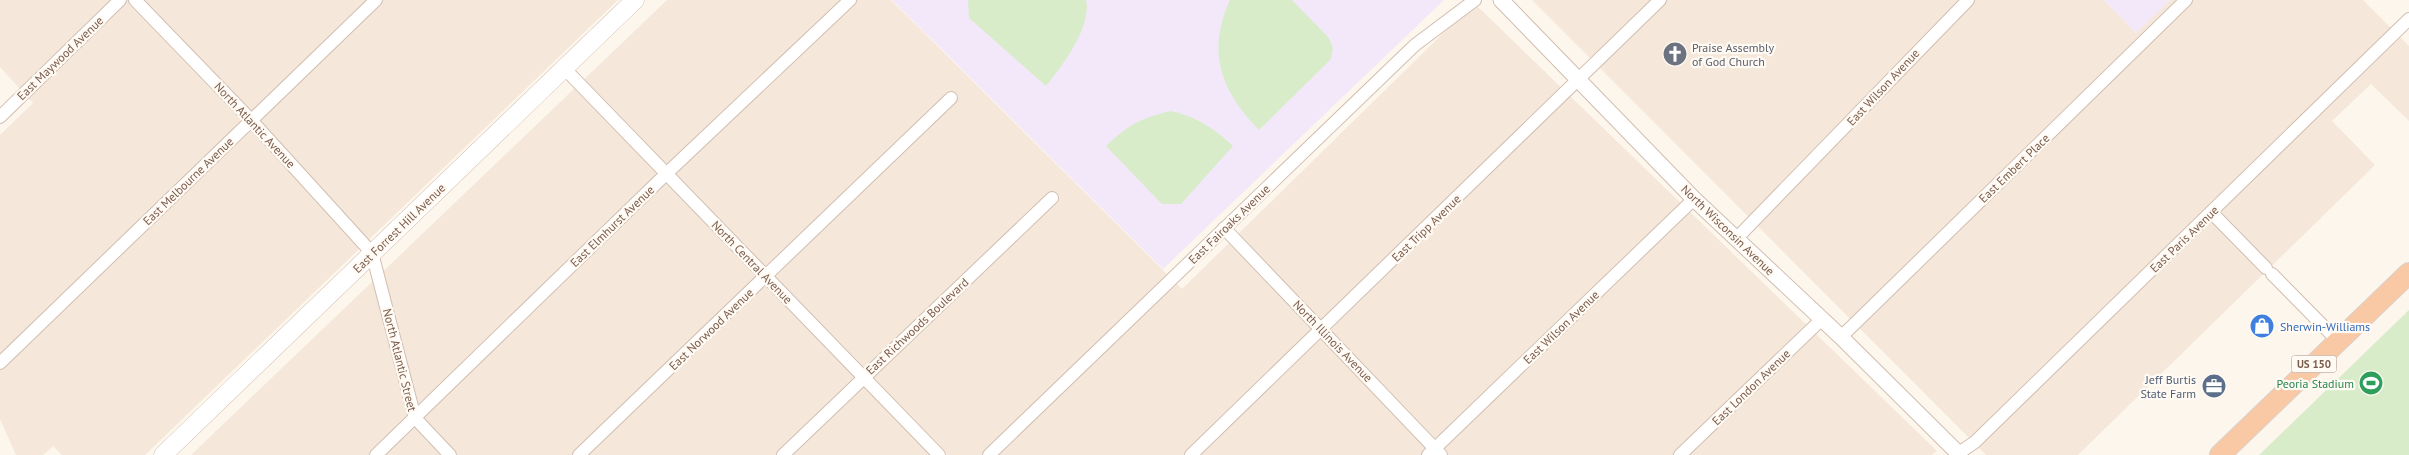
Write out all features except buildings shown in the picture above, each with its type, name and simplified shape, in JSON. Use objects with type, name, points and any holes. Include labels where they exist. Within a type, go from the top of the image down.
[{"type":"highway","name":"US 150","points":[[2220,455],[2409,273]]},
{"type":"main road","name":"East Forrest Hill Avenue","points":[[163,455],[635,0]]},
{"type":"street","name":"East Maywood Avenue","points":[[0,117],[120,0]]},
{"type":"street","name":"North Atlantic Avenue","points":[[135,0],[251,120],[372,253]]},
{"type":"street","name":"East Melbourne Avenue","points":[[0,363],[376,0]]},
{"type":"street","name":"East Elmhurst Avenue","points":[[376,455],[666,174],[850,0]]},
{"type":"street","name":"East Fairoaks Avenue","points":[[989,455],[1415,44],[1476,0]]},
{"type":"street","name":"North Wisconsin Avenue","points":[[1501,0],[1694,199],[1841,337],[1958,454]]},
{"type":"street","name":"East Tripp Avenue","points":[[1191,455],[1660,0]]},
{"type":"street","name":"East Wilson Avenue","points":[[1736,239],[1968,0]]},
{"type":"street","name":"East Embert Place","points":[[1841,337],[2186,0]]},
{"type":"street","name":"East Paris Avenue","points":[[1958,454],[1974,442],[2212,213],[2409,19]]},
{"type":"street","name":"North Central Avenue","points":[[564,68],[939,455]]},
{"type":"street","name":"East Norwood Avenue","points":[[579,455],[951,98]]},
{"type":"street","name":"East Richwoods Boulevard","points":[[783,455],[1052,198]]},
{"type":"street","name":"East Wilson Avenue","points":[[1435,453],[1694,199]]},
{"type":"street","points":[[2212,213],[2338,341]]},
{"type":"street","name":"North Illinois Avenue","points":[[1224,228],[1321,329],[1435,453]]},
{"type":"street","name":"North Atlantic Street","points":[[372,253],[414,418],[450,455]]},
{"type":"street","name":"East London Avenue","points":[[1680,455],[1822,319]]},
{"type":"shaded area","points":[[0,0],[618,0],[145,455],[62,455],[53,446],[43,455],[16,455],[0,419],[0,135],[33,103],[0,67]]},
{"type":"shaded area","points":[[667,0],[891,0],[1182,289],[1474,3],[1937,451],[1932,455],[191,455]]},
{"type":"shaded area","points":[[892,0],[1444,0],[1163,269]]},
{"type":"shaded area","points":[[1532,0],[2104,0],[2136,33],[2170,0],[2363,0],[2409,46],[2409,121],[2371,84],[2332,121],[2375,165],[2078,455],[1986,455]]},
{"type":"shaded area","points":[[2104,0],[2170,0],[2136,33]]},
{"type":"green space","points":[[968,0],[1086,0],[1087,11],[1085,22],[1074,46],[1046,86],[969,18]]},
{"type":"green space","points":[[1230,0],[1292,0],[1329,38],[1333,48],[1331,59],[1259,130],[1235,101],[1221,70],[1219,37]]},
{"type":"green space","points":[[1171,111],[1205,124],[1233,146],[1181,204],[1162,204],[1106,146],[1136,123],[1151,116]]},
{"type":"green space","name":"Peoria Stadium","points":[[2409,310],[2409,455],[2259,455]]},
{"type":"place","name":"Praise Assembly of God Church","points":[[1675,54]]},
{"type":"place","name":"Sherwin-Williams","points":[[2262,326]]},
{"type":"place","name":"Peoria Stadium","points":[[2371,383]]},
{"type":"place","name":"Jeff Burtis State Farm","points":[[2214,386]]}]
